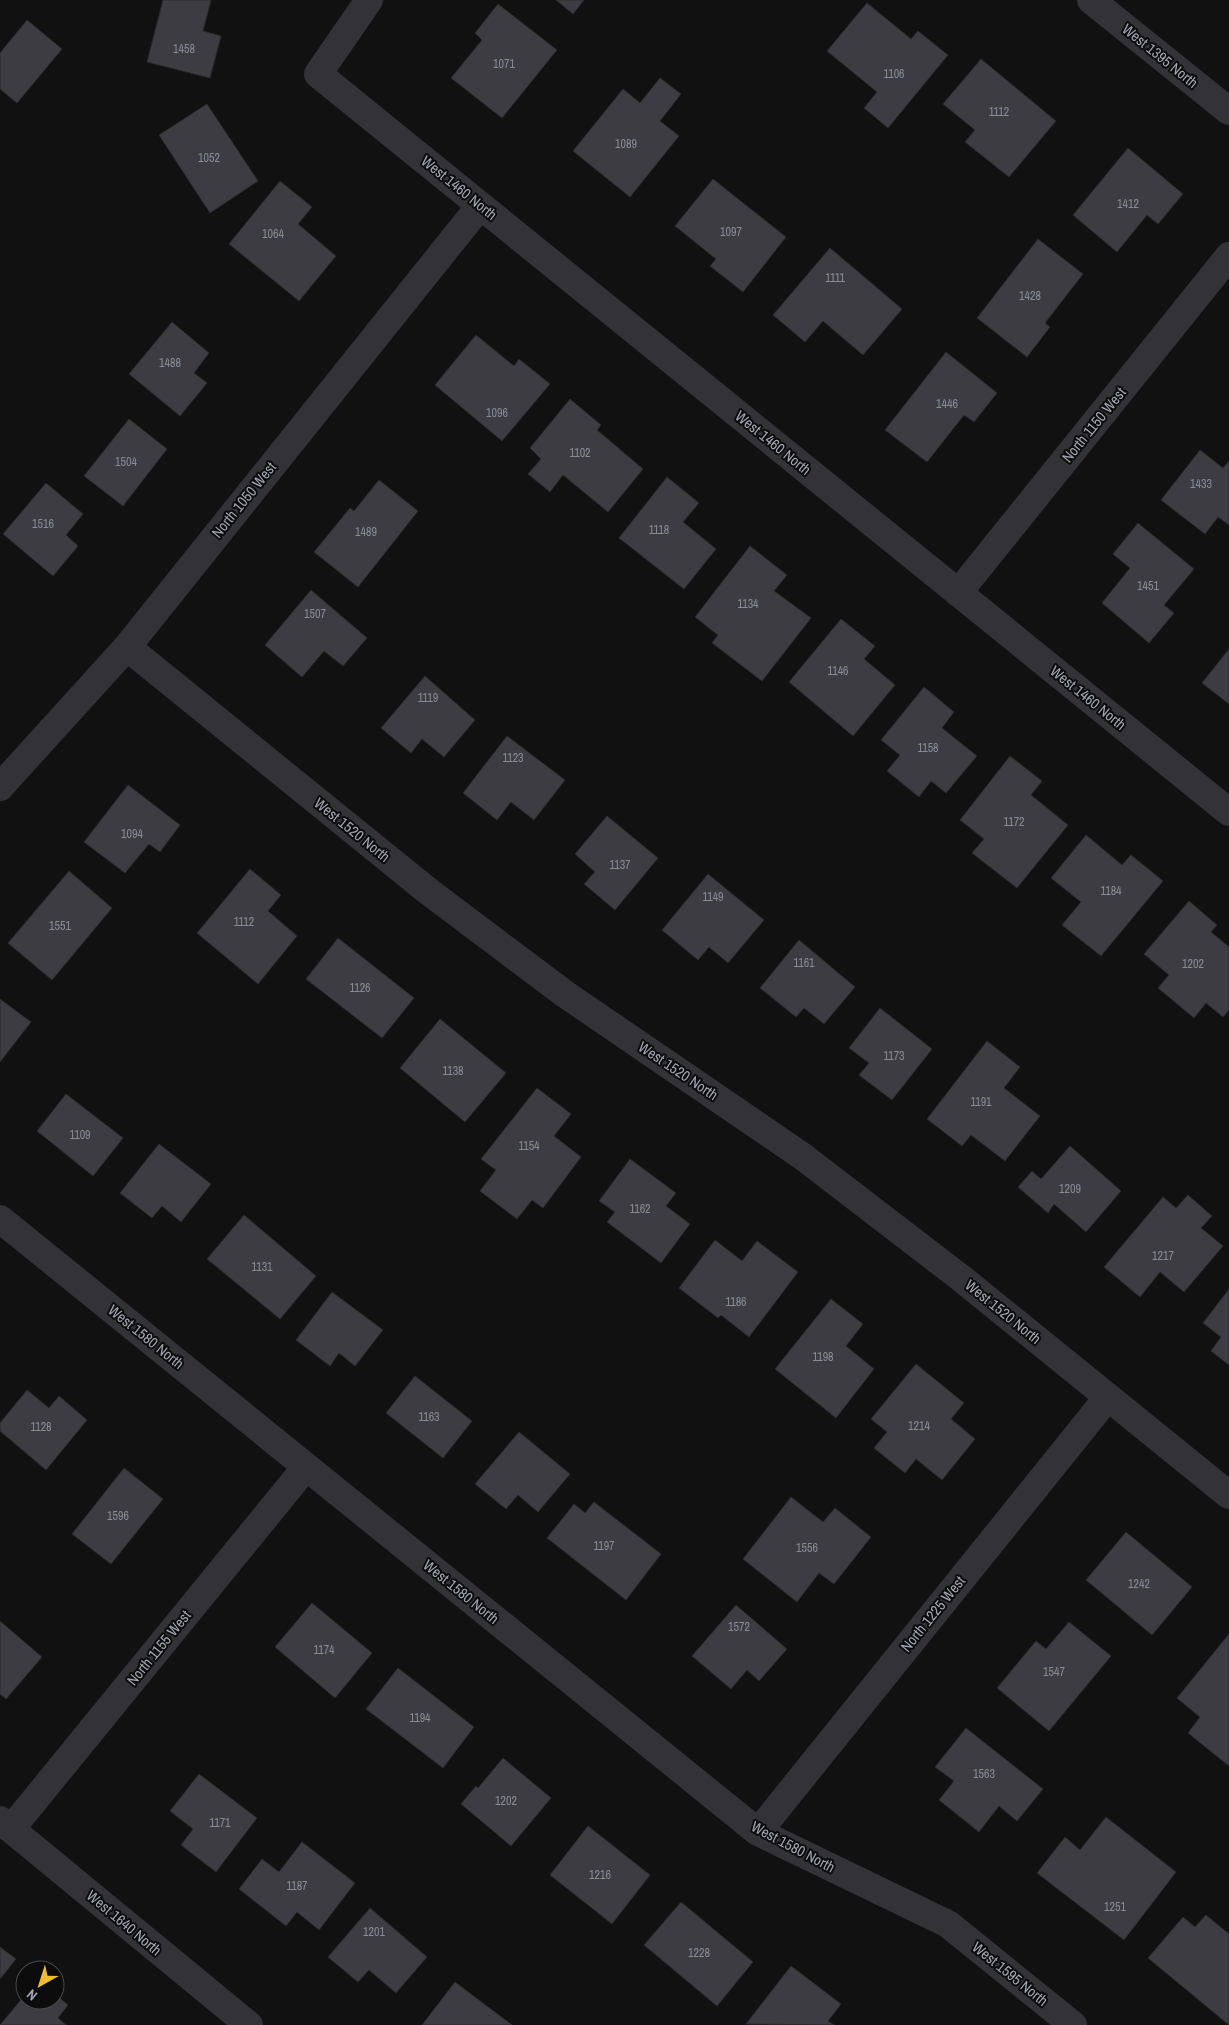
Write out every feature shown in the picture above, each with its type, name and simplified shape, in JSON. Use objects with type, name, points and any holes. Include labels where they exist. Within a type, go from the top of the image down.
[{"type":"street","name":"West 1460 North","points":[[369,0],[318,74],[1229,812]]},
{"type":"street","name":"West 1395 North","points":[[1091,0],[1229,111]]},
{"type":"street","name":"North 1050 West","points":[[0,786],[126,647],[480,206]]},
{"type":"street","name":"North 1150 West","points":[[958,593],[1229,256]]},
{"type":"street","name":"West 1520 North","points":[[126,647],[428,891],[565,994],[802,1156],[961,1278],[1229,1495]]},
{"type":"street","name":"West 1580 North","points":[[0,1219],[758,1832],[948,1924]]},
{"type":"street","name":"North 1225 West","points":[[758,1832],[1108,1397]]},
{"type":"street","name":"North 1155 West","points":[[6,1825],[306,1467]]},
{"type":"street","name":"West 1640 North","points":[[6,1825],[249,2025]]},
{"type":"street","name":"West 1595 North","points":[[948,1924],[1072,2025]]},
{"type":"building","points":[[163,0],[211,0],[203,31],[221,36],[210,78],[147,62]]},
{"type":"building","points":[[556,0],[584,0],[573,14]]},
{"type":"building","points":[[867,3],[911,39],[918,31],[948,55],[888,128],[864,108],[877,92],[827,51]]},
{"type":"building","points":[[498,4],[557,50],[502,118],[451,78],[482,40],[475,33]]},
{"type":"building","points":[[27,20],[62,49],[17,103],[0,89],[0,53]]},
{"type":"building","points":[[981,59],[1056,121],[1009,177],[965,142],[975,130],[943,104]]},
{"type":"building","points":[[660,78],[681,94],[660,121],[679,136],[630,197],[573,151],[623,89],[640,103]]},
{"type":"building","points":[[207,104],[258,181],[210,213],[159,135]]},
{"type":"building","points":[[1128,148],[1183,194],[1158,224],[1147,215],[1117,252],[1073,215]]},
{"type":"building","points":[[713,179],[786,237],[743,292],[710,266],[716,259],[675,226]]},
{"type":"building","points":[[280,181],[312,207],[298,224],[336,256],[299,301],[229,244]]},
{"type":"building","points":[[1038,239],[1083,274],[1045,323],[1050,327],[1027,357],[977,318]]},
{"type":"building","points":[[830,248],[902,309],[863,355],[823,321],[805,342],[773,315]]},
{"type":"building","points":[[172,322],[209,353],[194,373],[207,383],[180,416],[129,374]]},
{"type":"building","points":[[476,335],[514,366],[519,359],[550,384],[502,441],[435,385]]},
{"type":"building","points":[[946,352],[997,393],[974,422],[964,415],[927,462],[885,430]]},
{"type":"building","points":[[570,399],[601,425],[597,430],[643,469],[608,512],[563,475],[550,492],[528,474],[541,459],[530,448]]},
{"type":"building","points":[[129,419],[167,449],[123,506],[84,476]]},
{"type":"building","points":[[1200,450],[1223,468],[1229,461],[1229,525],[1218,517],[1205,534],[1161,500]]},
{"type":"building","points":[[667,477],[699,503],[683,522],[716,549],[684,589],[619,538]]},
{"type":"building","points":[[379,480],[418,511],[358,587],[314,552],[350,508],[354,511]]},
{"type":"building","points":[[46,483],[83,514],[66,535],[78,546],[53,576],[3,534]]},
{"type":"building","points":[[1138,523],[1194,569],[1164,605],[1174,613],[1149,643],[1102,603],[1130,568],[1113,554]]},
{"type":"building","points":[[750,546],[787,575],[774,591],[811,618],[762,681],[712,643],[718,635],[695,617]]},
{"type":"building","points":[[311,590],[367,638],[343,666],[324,651],[302,677],[265,645]]},
{"type":"building","points":[[841,619],[875,646],[864,659],[895,685],[853,736],[789,682]]},
{"type":"building","points":[[1229,649],[1229,704],[1202,683]]},
{"type":"building","points":[[425,676],[475,720],[444,757],[422,739],[411,753],[381,728]]},
{"type":"building","points":[[924,687],[954,712],[942,728],[977,756],[946,793],[931,781],[919,797],[887,771],[900,755],[881,740]]},
{"type":"building","points":[[507,736],[565,780],[534,820],[511,802],[497,820],[463,793]]},
{"type":"building","points":[[1010,756],[1042,781],[1031,795],[1068,825],[1017,888],[972,853],[984,839],[960,820]]},
{"type":"building","points":[[128,785],[180,825],[160,852],[149,844],[125,873],[84,842]]},
{"type":"building","points":[[607,816],[658,858],[615,910],[584,884],[595,872],[575,854]]},
{"type":"building","points":[[1086,835],[1122,865],[1131,855],[1163,881],[1101,956],[1062,925],[1081,902],[1051,878]]},
{"type":"building","points":[[250,869],[281,895],[268,911],[297,936],[258,984],[197,933]]},
{"type":"building","points":[[69,871],[112,908],[52,980],[8,943]]},
{"type":"building","points":[[708,874],[764,920],[728,963],[709,947],[698,960],[662,930]]},
{"type":"building","points":[[1189,901],[1217,925],[1211,932],[1229,947],[1229,1010],[1223,1017],[1206,1003],[1194,1018],[1158,988],[1169,975],[1144,954]]},
{"type":"building","points":[[338,938],[414,998],[382,1038],[306,979]]},
{"type":"building","points":[[799,940],[855,987],[824,1024],[804,1008],[796,1017],[760,988]]},
{"type":"building","points":[[0,999],[31,1022],[0,1062]]},
{"type":"building","points":[[880,1008],[932,1049],[892,1100],[859,1075],[869,1063],[849,1048]]},
{"type":"building","points":[[440,1019],[506,1073],[465,1122],[400,1068]]},
{"type":"building","points":[[987,1041],[1020,1067],[1004,1088],[1040,1116],[1005,1161],[971,1135],[962,1146],[927,1119]]},
{"type":"building","points":[[537,1088],[571,1114],[554,1136],[581,1157],[543,1208],[532,1200],[517,1219],[480,1191],[496,1170],[481,1159]]},
{"type":"building","points":[[66,1094],[123,1138],[93,1176],[37,1131]]},
{"type":"building","points":[[159,1144],[211,1184],[181,1222],[162,1206],[152,1218],[120,1193]]},
{"type":"building","points":[[1070,1146],[1121,1191],[1086,1232],[1054,1204],[1048,1213],[1018,1187],[1032,1171],[1041,1179]]},
{"type":"building","points":[[630,1159],[676,1193],[666,1206],[690,1224],[661,1263],[607,1222],[615,1212],[599,1201]]},
{"type":"building","points":[[1188,1195],[1212,1216],[1201,1228],[1223,1246],[1184,1292],[1160,1272],[1140,1297],[1104,1267],[1163,1197],[1176,1208]]},
{"type":"building","points":[[244,1215],[316,1276],[280,1319],[207,1259]]},
{"type":"building","points":[[715,1240],[742,1261],[757,1241],[798,1272],[749,1337],[721,1315],[718,1318],[679,1288]]},
{"type":"building","points":[[1229,1289],[1229,1365],[1211,1351],[1221,1337],[1203,1323]]},
{"type":"building","points":[[332,1292],[383,1330],[355,1366],[339,1353],[330,1366],[296,1340]]},
{"type":"building","points":[[831,1299],[863,1324],[846,1346],[874,1369],[836,1418],[775,1369]]},
{"type":"building","points":[[916,1364],[964,1403],[951,1419],[975,1439],[942,1480],[916,1459],[905,1473],[874,1448],[887,1432],[871,1419]]},
{"type":"building","points":[[415,1376],[472,1421],[443,1458],[386,1413]]},
{"type":"building","points":[[27,1390],[49,1408],[59,1396],[87,1420],[46,1470],[0,1431],[0,1423]]},
{"type":"building","points":[[519,1432],[570,1474],[538,1512],[518,1495],[506,1509],[475,1484]]},
{"type":"building","points":[[124,1468],[163,1499],[111,1564],[72,1534]]},
{"type":"building","points":[[791,1497],[823,1522],[835,1508],[871,1537],[834,1584],[819,1573],[797,1602],[743,1559]]},
{"type":"building","points":[[594,1502],[661,1554],[626,1600],[547,1538],[574,1504],[585,1513]]},
{"type":"building","points":[[1126,1532],[1192,1587],[1152,1635],[1086,1580]]},
{"type":"building","points":[[312,1603],[372,1653],[335,1698],[275,1647]]},
{"type":"building","points":[[736,1605],[787,1649],[759,1681],[747,1670],[731,1689],[692,1656]]},
{"type":"building","points":[[0,1621],[42,1657],[6,1699],[0,1694]]},
{"type":"building","points":[[1069,1622],[1111,1656],[1049,1731],[997,1688],[1036,1641],[1046,1649]]},
{"type":"building","points":[[1229,1634],[1229,1766],[1188,1733],[1200,1717],[1177,1698]]},
{"type":"building","points":[[398,1668],[474,1727],[443,1768],[366,1709]]},
{"type":"building","points":[[966,1728],[1043,1789],[1017,1821],[999,1806],[979,1832],[939,1800],[954,1781],[935,1767]]},
{"type":"building","points":[[503,1758],[551,1798],[511,1846],[461,1804],[476,1786],[478,1788]]},
{"type":"building","points":[[199,1774],[257,1818],[216,1872],[181,1845],[193,1829],[170,1811]]},
{"type":"building","points":[[1106,1817],[1176,1872],[1124,1940],[1037,1873],[1065,1837],[1080,1850]]},
{"type":"building","points":[[588,1826],[650,1875],[612,1924],[550,1875]]},
{"type":"building","points":[[302,1842],[355,1883],[319,1930],[297,1912],[286,1926],[239,1889],[262,1859],[279,1872]]},
{"type":"building","points":[[681,1902],[753,1962],[717,2006],[644,1945]]},
{"type":"building","points":[[370,1908],[427,1957],[396,1993],[369,1970],[358,1982],[328,1957]]},
{"type":"building","points":[[1206,1915],[1229,1934],[1229,2025],[1148,1958],[1183,1917],[1195,1927]]},
{"type":"building","points":[[0,1947],[16,1959],[0,1979]]},
{"type":"building","points":[[791,1966],[841,2004],[828,2021],[834,2025],[746,2024]]},
{"type":"building","points":[[455,1982],[512,2025],[422,2025]]},
{"type":"building","points":[[15,2007],[15,2010],[64,2010],[58,2018],[66,2025],[0,2025]]}]
